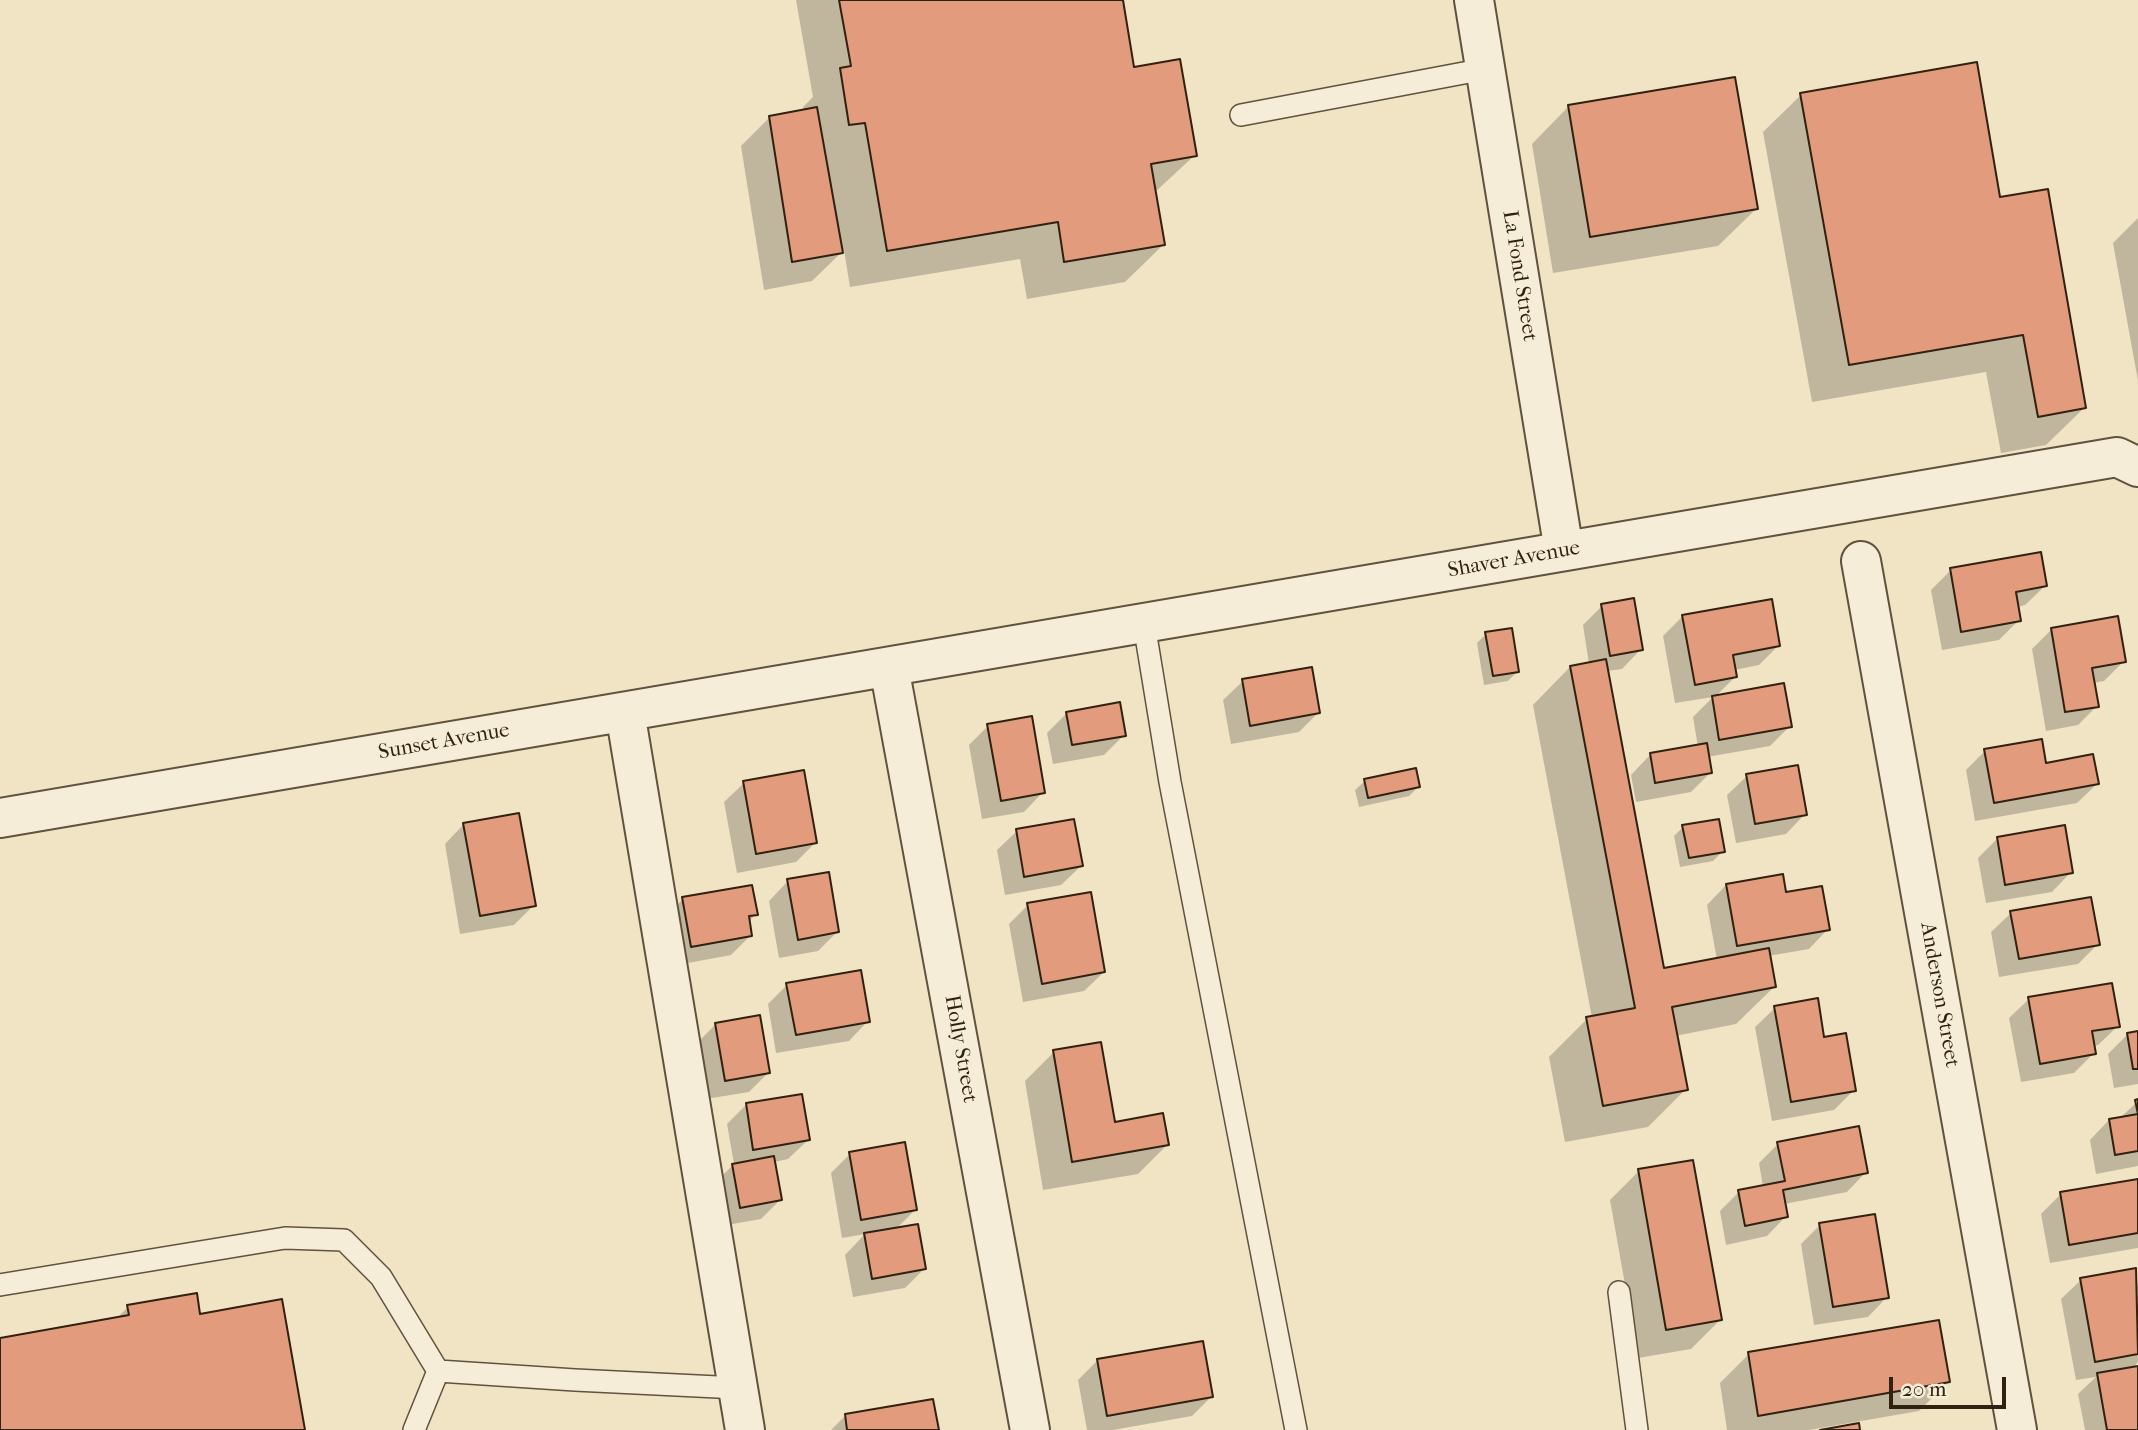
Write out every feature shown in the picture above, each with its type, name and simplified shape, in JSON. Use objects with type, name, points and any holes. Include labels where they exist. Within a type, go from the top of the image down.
[{"type":"street","name":"La Fond Street","points":[[1474,0],[1564,551]]},
{"type":"street","name":"Shaver Avenue","points":[[889,667],[2117,457],[2138,467]]},
{"type":"street","name":"Anderson Street","points":[[1861,561],[2017,1430]]},
{"type":"street","name":"Sunset Avenue","points":[[0,818],[889,667]]},
{"type":"street","name":"Holly Street","points":[[889,667],[1030,1430]]},
{"type":"street","points":[[625,712],[745,1430]]},
{"type":"lane","points":[[1241,115],[1485,69]]},
{"type":"lane","points":[[1144,624],[1170,782],[1296,1430]]},
{"type":"lane","points":[[0,1285],[285,1238],[344,1240],[381,1277],[438,1371]]},
{"type":"lane","points":[[1619,1292],[1637,1430]]},
{"type":"lane","points":[[438,1371],[738,1388]]},
{"type":"lane","points":[[414,1430],[438,1371]]},
{"type":"building","points":[[839,0],[1123,0],[1134,67],[1180,59],[1197,156],[1151,164],[1165,245],[1064,262],[1058,222],[887,251],[865,123],[849,125],[840,68],[851,66]]},
{"type":"building","points":[[1977,62],[2000,197],[2048,189],[2086,408],[2038,417],[2023,335],[1849,365],[1800,93]]},
{"type":"building","points":[[1735,77],[1758,209],[1590,237],[1568,105]]},
{"type":"building","points":[[817,107],[843,253],[792,262],[769,116]]},
{"type":"building","points":[[2041,552],[2047,586],[2016,592],[2021,621],[1961,632],[1950,568]]},
{"type":"building","points":[[1634,598],[1643,650],[1610,656],[1601,604]]},
{"type":"building","points":[[1772,599],[1780,646],[1733,655],[1737,677],[1695,685],[1682,615]]},
{"type":"building","points":[[2118,616],[2126,662],[2092,668],[2099,707],[2065,712],[2051,628]]},
{"type":"building","points":[[1512,628],[1519,672],[1493,676],[1485,632]]},
{"type":"building","points":[[1606,659],[1664,968],[1769,948],[1776,987],[1672,1007],[1688,1090],[1603,1106],[1586,1017],[1635,1008],[1570,666]]},
{"type":"building","points":[[1312,667],[1320,713],[1250,726],[1242,679]]},
{"type":"building","points":[[1784,683],[1792,727],[1719,740],[1712,696]]},
{"type":"building","points":[[1120,702],[1126,736],[1072,745],[1066,712]]},
{"type":"building","points":[[1032,716],[1045,793],[1001,801],[987,724]]},
{"type":"building","points":[[2042,739],[2046,763],[2093,754],[2099,784],[1994,803],[1984,749]]},
{"type":"building","points":[[1707,743],[1712,773],[1655,783],[1650,753]]},
{"type":"building","points":[[1798,765],[1807,815],[1755,824],[1746,774]]},
{"type":"building","points":[[1416,768],[1420,787],[1368,798],[1364,779]]},
{"type":"building","points":[[804,770],[817,843],[756,854],[743,781]]},
{"type":"building","points":[[519,813],[536,906],[480,916],[463,823]]},
{"type":"building","points":[[1074,819],[1083,866],[1024,877],[1016,829]]},
{"type":"building","points":[[1719,819],[1725,852],[1689,858],[1682,825]]},
{"type":"building","points":[[2065,825],[2073,873],[2005,885],[1997,837]]},
{"type":"building","points":[[829,872],[839,932],[798,940],[787,879]]},
{"type":"building","points":[[1783,874],[1786,892],[1822,886],[1830,930],[1737,946],[1726,884]]},
{"type":"building","points":[[752,885],[758,915],[749,916],[752,936],[691,947],[682,897]]},
{"type":"building","points":[[1091,892],[1105,972],[1042,984],[1027,903]]},
{"type":"building","points":[[2091,897],[2100,945],[2019,959],[2010,911]]},
{"type":"building","points":[[861,970],[870,1022],[796,1035],[786,983]]},
{"type":"building","points":[[2112,983],[2120,1027],[2092,1031],[2096,1054],[2040,1064],[2028,997]]},
{"type":"building","points":[[1818,998],[1824,1037],[1846,1033],[1856,1091],[1791,1102],[1774,1006]]},
{"type":"building","points":[[760,1015],[770,1073],[725,1081],[715,1023]]},
{"type":"building","points":[[2138,1031],[2138,1069],[2133,1069],[2127,1033]]},
{"type":"building","points":[[1101,1042],[1115,1122],[1163,1113],[1169,1145],[1072,1162],[1053,1050]]},
{"type":"building","points":[[802,1094],[810,1140],[753,1150],[746,1103]]},
{"type":"building","points":[[2138,1114],[2138,1151],[2115,1155],[2109,1119]]},
{"type":"building","points":[[1859,1126],[1868,1173],[1783,1190],[1788,1217],[1745,1226],[1738,1190],[1785,1181],[1777,1142]]},
{"type":"building","points":[[905,1142],[917,1210],[861,1220],[849,1152]]},
{"type":"building","points":[[774,1156],[782,1200],[740,1208],[732,1164]]},
{"type":"building","points":[[1693,1160],[1722,1320],[1666,1330],[1638,1169]]},
{"type":"building","points":[[2138,1179],[2138,1233],[2069,1245],[2060,1192]]},
{"type":"building","points":[[1875,1214],[1889,1298],[1833,1307],[1819,1223]]},
{"type":"building","points":[[918,1224],[926,1269],[872,1279],[864,1233]]},
{"type":"building","points":[[2136,1268],[2138,1354],[2095,1362],[2080,1278]]},
{"type":"building","points":[[197,1293],[200,1314],[282,1299],[305,1430],[0,1430],[0,1338],[129,1315],[127,1305]]},
{"type":"building","points":[[1939,1320],[1950,1382],[1758,1416],[1748,1352]]},
{"type":"building","points":[[1203,1341],[1213,1397],[1107,1416],[1097,1359]]},
{"type":"building","points":[[2138,1366],[2138,1430],[2107,1430],[2097,1373]]},
{"type":"building","points":[[933,1399],[939,1430],[847,1430],[845,1414]]},
{"type":"building","points":[[1859,1423],[1860,1430],[1820,1430]]}]
